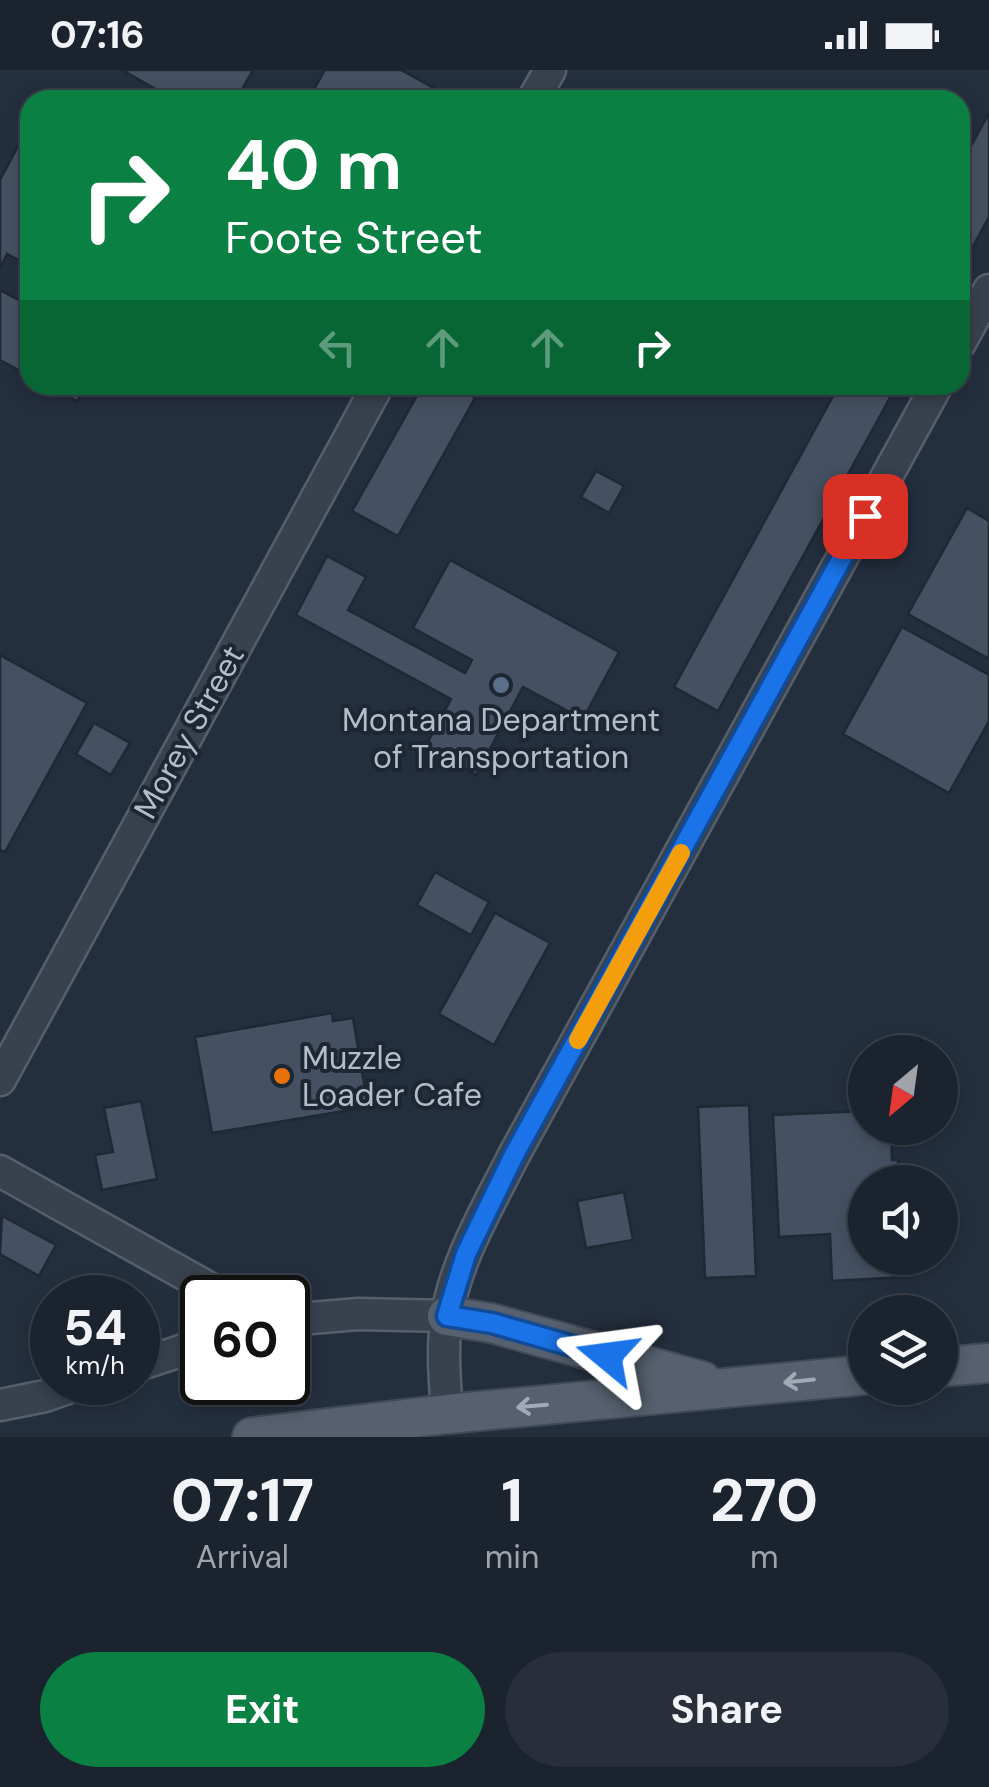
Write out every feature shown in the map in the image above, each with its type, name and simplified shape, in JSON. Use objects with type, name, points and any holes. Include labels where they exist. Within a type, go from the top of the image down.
[{"type":"main road","points":[[447,1316],[492,1323],[645,1367],[734,1387]]},
{"type":"main road","points":[[958,1365],[989,1362]]},
{"type":"main road","points":[[252,1437],[449,1430],[734,1387],[848,1376]]},
{"type":"street","points":[[970,325],[989,290]]},
{"type":"street","name":"Morey Street","points":[[0,1080],[373,395]]},
{"type":"street","points":[[449,1430],[444,1371],[447,1316],[466,1254],[514,1155],[932,395]]},
{"type":"street","points":[[0,1171],[186,1275]]},
{"type":"street","points":[[310,1318],[358,1314],[447,1316]]},
{"type":"street","points":[[0,1405],[30,1399]]},
{"type":"building","points":[[122,70],[253,70],[242,90],[157,90]]},
{"type":"building","points":[[325,70],[401,70],[437,90],[314,90]]},
{"type":"building","points":[[989,113],[989,217],[970,252],[970,148]]},
{"type":"building","points":[[20,142],[20,261],[7,254],[0,268],[0,180]]},
{"type":"building","points":[[0,290],[20,301],[20,371],[0,360]]},
{"type":"building","points":[[417,395],[475,398],[398,536],[352,511]]},
{"type":"building","points":[[834,395],[892,395],[718,711],[674,687]]},
{"type":"building","points":[[596,471],[624,486],[609,513],[581,497]]},
{"type":"building","points":[[967,508],[989,521],[989,659],[908,614]]},
{"type":"building","points":[[327,556],[366,577],[348,610],[465,673],[472,660],[413,628],[450,560],[619,652],[583,719],[523,687],[476,775],[425,747],[451,699],[296,615]]},
{"type":"building","points":[[902,627],[989,675],[989,721],[949,793],[843,734]]},
{"type":"building","points":[[0,655],[87,703],[5,852],[0,850]]},
{"type":"building","points":[[94,723],[130,743],[111,775],[76,754]]},
{"type":"building","points":[[435,872],[489,902],[471,935],[417,905]]},
{"type":"building","points":[[495,913],[550,943],[494,1045],[439,1014]]},
{"type":"building","points":[[332,1013],[333,1021],[353,1018],[368,1107],[212,1133],[195,1037]]},
{"type":"building","points":[[141,1101],[157,1179],[102,1190],[95,1155],[113,1152],[104,1108]]},
{"type":"building","points":[[749,1105],[756,1276],[705,1278],[698,1107]]},
{"type":"building","points":[[848,1112],[848,1145],[892,1145],[892,1160],[898,1160],[898,1165],[848,1165],[848,1275],[904,1277],[832,1281],[830,1234],[779,1237],[773,1115]]},
{"type":"building","points":[[624,1192],[633,1240],[586,1248],[577,1201]]},
{"type":"building","points":[[2,1216],[56,1245],[40,1275],[0,1254]]},
{"type":"slow traffic","points":[[578,1040],[681,853]]},
{"type":"place","name":"Montana Department of Transportation","points":[[501,685]]},
{"type":"place","name":"Muzzle Loader Cafe","points":[[282,1076]]},
{"type":"route","points":[[607,1356],[492,1323],[447,1316],[458,1277],[514,1155],[865,516]]}]
